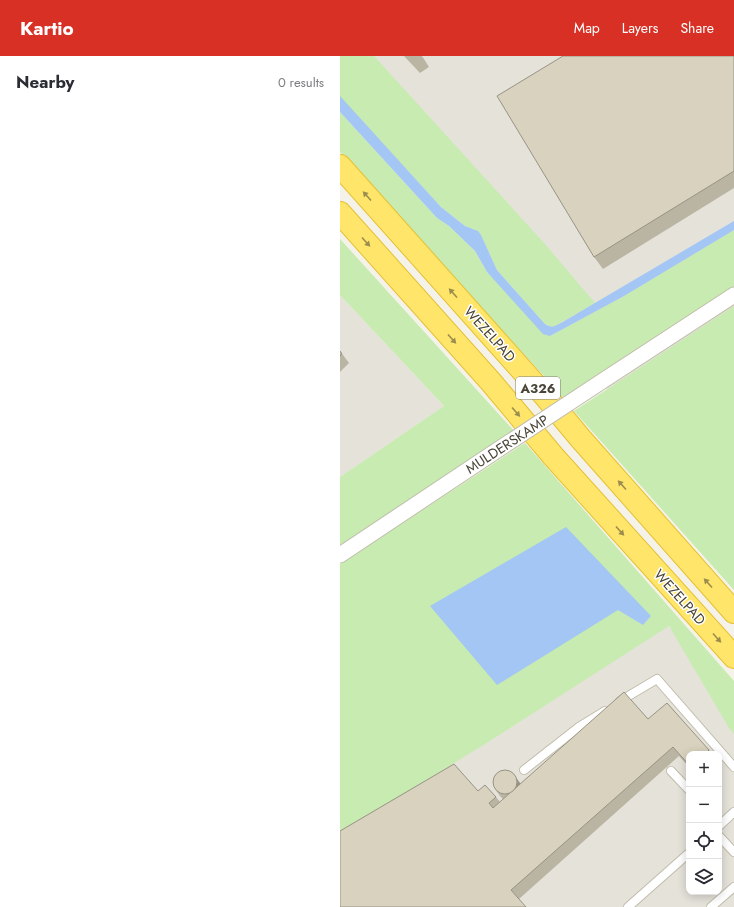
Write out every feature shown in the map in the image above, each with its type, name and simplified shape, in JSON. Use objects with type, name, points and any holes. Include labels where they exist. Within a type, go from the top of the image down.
[{"type":"highway","name":"WEZELPAD","points":[[340,166],[541,391],[586,445],[734,612]]},
{"type":"highway","name":"WEZELPAD","points":[[340,213],[490,382],[553,456],[734,657]]},
{"type":"street","name":"MULDERSKAMP","points":[[340,555],[734,295]]},
{"type":"lane","points":[[524,770],[579,727],[657,679],[734,767]]},
{"type":"lane","points":[[671,771],[686,787]]},
{"type":"lane","points":[[721,823],[734,812]]},
{"type":"lane","points":[[722,839],[734,852]]},
{"type":"lane","points":[[628,907],[686,855]]},
{"type":"lane","points":[[711,907],[734,887]]},
{"type":"shaded area","points":[[340,56],[734,56],[734,340],[627,412],[340,79]]},
{"type":"shaded area","points":[[340,295],[444,406],[340,477]]},
{"type":"shaded area","points":[[530,464],[734,703],[734,907],[340,907]]},
{"type":"green space","points":[[340,56],[374,56],[544,243],[595,303],[553,327],[545,324],[497,270],[478,231],[465,226],[441,207],[340,97]]},
{"type":"green space","points":[[340,112],[437,218],[449,226],[475,251],[487,272],[550,336],[624,296],[734,230],[734,287],[560,401],[557,390],[340,152]]},
{"type":"green space","points":[[340,239],[515,432],[340,545],[340,477],[444,406],[340,295]]},
{"type":"green space","points":[[734,306],[734,590],[574,411]]},
{"type":"green space","points":[[525,443],[734,681],[734,734],[669,626],[485,744],[340,833],[340,564]],"holes":[[[619,610],[651,616],[643,625]]]},
{"type":"water","points":[[340,96],[441,207],[465,226],[478,231],[497,270],[545,324],[550,326],[555,326],[561,323],[734,221],[734,230],[624,296],[550,336],[543,334],[487,272],[475,251],[449,226],[437,218],[340,112]]},
{"type":"water","points":[[566,527],[651,616],[643,625],[618,610],[497,685],[430,606]]},
{"type":"building","points":[[563,56],[734,56],[734,171],[594,257],[497,96]]},
{"type":"building","points":[[624,692],[648,719],[667,703],[709,750],[686,751],[686,762],[673,747],[511,890],[526,907],[340,907],[340,831],[454,764],[478,791],[485,785],[496,797],[489,803],[493,808]]},
{"type":"building","points":[[505,770],[513,774],[517,782],[513,790],[505,794],[497,790],[493,782],[497,774]]}]
